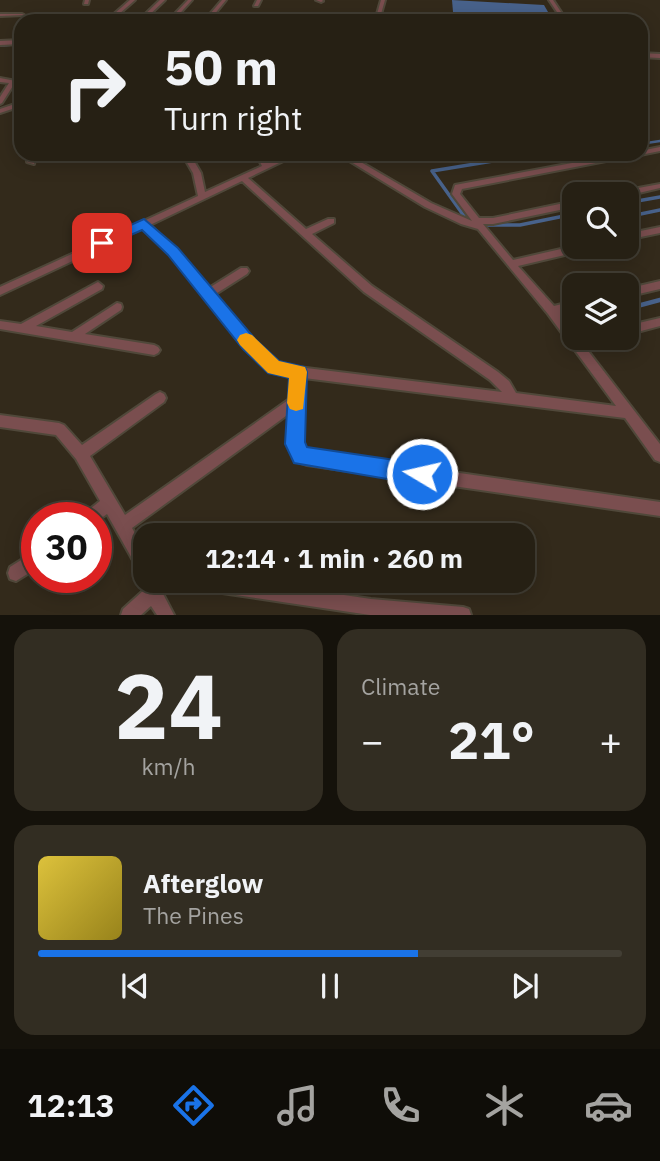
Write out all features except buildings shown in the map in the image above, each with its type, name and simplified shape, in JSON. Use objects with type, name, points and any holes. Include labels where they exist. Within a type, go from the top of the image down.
[{"type":"street","points":[[116,14],[133,0]]},
{"type":"street","points":[[148,14],[163,0]]},
{"type":"street","points":[[177,14],[190,0]]},
{"type":"street","points":[[212,14],[224,0]]},
{"type":"street","points":[[0,80],[13,81],[0,102]]},
{"type":"street","points":[[190,161],[197,173],[202,197]]},
{"type":"street","points":[[264,161],[267,167]]},
{"type":"street","points":[[0,291],[279,161]]},
{"type":"street","points":[[353,161],[429,208],[456,220],[481,225],[562,207]]},
{"type":"street","points":[[562,327],[456,194],[456,188],[596,161]]},
{"type":"street","points":[[243,178],[368,289],[494,376],[505,385],[512,399]]},
{"type":"street","points":[[639,190],[660,186]]},
{"type":"street","points":[[306,233],[331,221]]},
{"type":"street","points":[[144,224],[173,252],[249,344],[275,367],[628,413]]},
{"type":"street","points":[[639,234],[660,230]]},
{"type":"street","points":[[511,264],[562,252]]},
{"type":"street","points":[[208,294],[244,271]]},
{"type":"street","points":[[639,290],[660,285]]},
{"type":"street","points":[[22,328],[98,286]]},
{"type":"street","points":[[73,337],[117,307]]},
{"type":"street","points":[[551,311],[562,309]]},
{"type":"street","points":[[639,328],[660,322]]},
{"type":"street","points":[[0,325],[154,350]]},
{"type":"street","points":[[579,350],[660,455]]},
{"type":"street","points":[[298,372],[295,444],[301,456],[660,509]]},
{"type":"street","points":[[81,454],[160,398]]},
{"type":"street","points":[[122,526],[296,401]]},
{"type":"street","points":[[0,421],[59,429],[81,454],[108,502]]},
{"type":"street","points":[[112,508],[133,545]]},
{"type":"street","points":[[16,573],[21,569]]},
{"type":"street","points":[[129,615],[147,593]]},
{"type":"street","points":[[155,593],[166,615]]},
{"type":"street","points":[[267,593],[374,611],[463,615]]},
{"type":"water","points":[[452,0],[544,5],[549,14],[481,14],[453,12]]},
{"type":"waterway","points":[[0,41],[14,40]]},
{"type":"waterway","points":[[0,46],[14,45]]},
{"type":"waterway","points":[[648,143],[660,141]]},
{"type":"waterway","points":[[469,223],[432,171],[493,161]]},
{"type":"waterway","points":[[639,201],[660,197]]},
{"type":"waterway","points":[[639,214],[660,210]]},
{"type":"waterway","points":[[480,225],[520,225],[562,216]]},
{"type":"waterway","points":[[639,306],[660,300]]},
{"type":"slow traffic","points":[[246,340],[275,367],[298,372],[296,403]]},
{"type":"route","points":[[102,243],[144,224],[173,252],[249,344],[275,367],[298,372],[295,444],[301,456],[422,474]]}]
